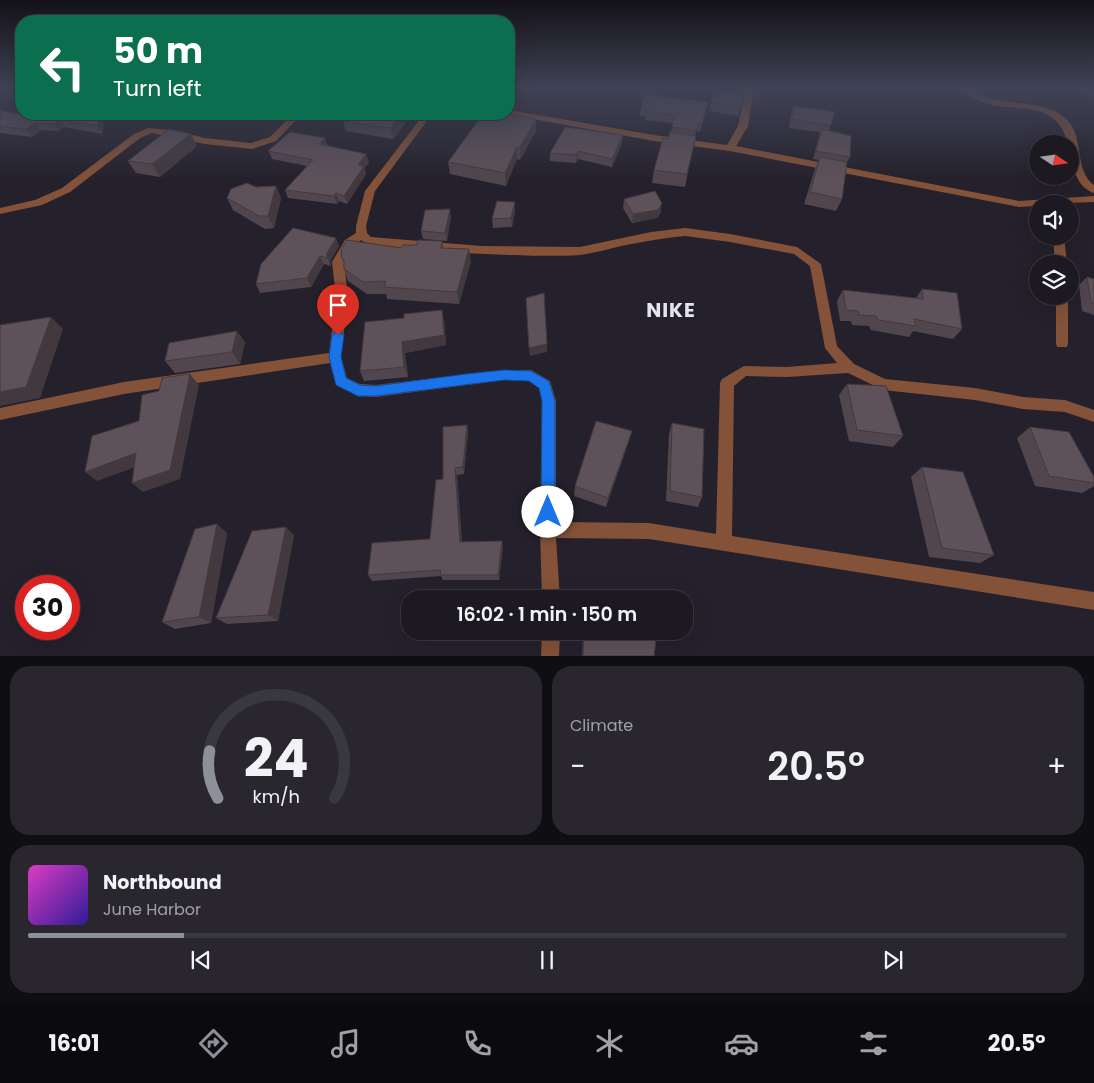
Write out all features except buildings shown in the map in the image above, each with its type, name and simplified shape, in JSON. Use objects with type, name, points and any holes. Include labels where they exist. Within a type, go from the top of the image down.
[{"type":"street","points":[[542,119],[730,148],[1019,204],[1029,204]]},
{"type":"street","points":[[730,148],[742,126],[744,119]]},
{"type":"street","points":[[1060,119],[1065,124],[1074,146],[1077,170],[1086,186],[1094,190]]},
{"type":"street","points":[[0,211],[38,203],[66,190],[137,136],[151,130],[172,132],[206,141],[252,146],[273,139],[292,120]]},
{"type":"street","points":[[423,120],[370,191],[361,226],[362,234],[368,240],[386,243],[535,252],[580,251],[651,236],[686,232],[730,238],[797,251],[815,264],[831,348],[849,368],[883,384],[975,394],[1023,404],[1065,406],[1094,416]]},
{"type":"street","points":[[1079,200],[1094,199]]},
{"type":"street","points":[[362,234],[349,243],[338,262],[342,297],[335,357],[341,381],[358,390],[376,391],[504,375],[531,376],[545,385],[549,401],[548,530],[551,590]]},
{"type":"street","points":[[1062,305],[1062,343]]},
{"type":"street","points":[[0,414],[124,388],[335,357]]},
{"type":"street","points":[[724,542],[727,383],[744,371],[787,372],[849,368]]},
{"type":"street","points":[[548,530],[603,529],[649,531],[1094,601]]},
{"type":"street","points":[[550,656],[551,640]]},
{"type":"district","name":"NIKE","points":[[671,310]]},
{"type":"route","points":[[338,335],[335,357],[341,381],[358,390],[376,391],[408,388],[504,375],[531,376],[545,385],[549,401],[548,512]]}]
